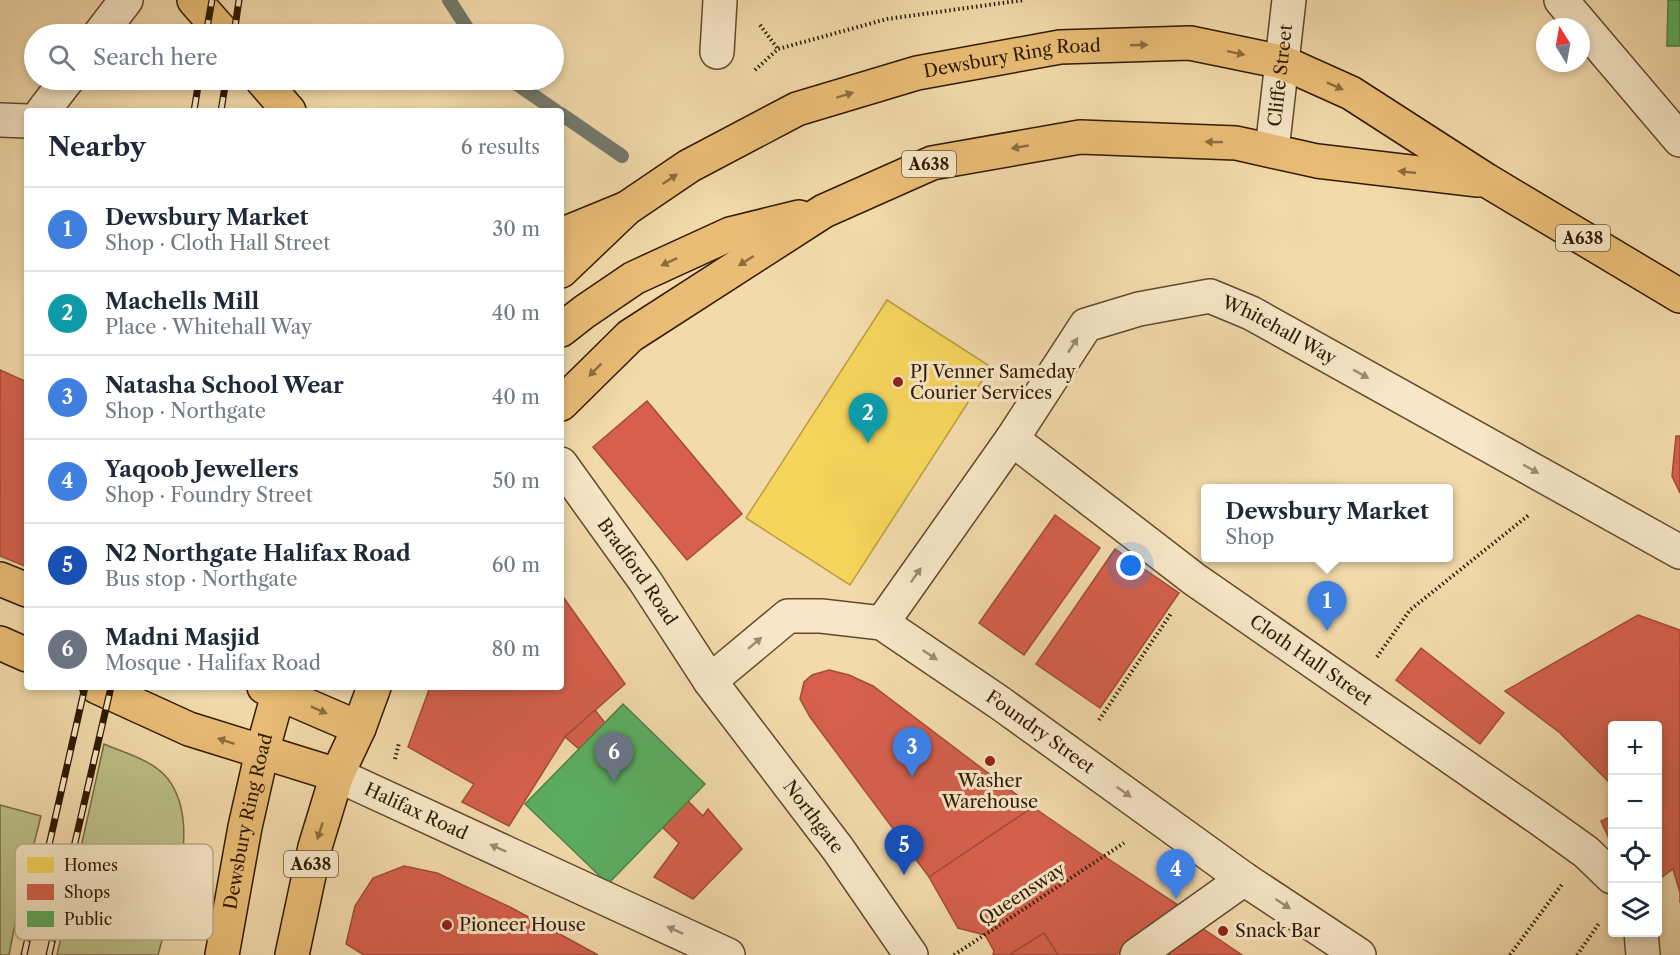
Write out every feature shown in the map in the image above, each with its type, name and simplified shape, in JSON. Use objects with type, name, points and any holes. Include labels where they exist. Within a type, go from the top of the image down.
[{"type":"main road","points":[[194,0],[215,24]]},
{"type":"main road","name":"Dewsbury Ring Road","points":[[564,267],[627,208],[690,166],[797,110],[917,73],[1060,47],[1190,43],[1282,63],[1351,93],[1486,180],[1680,296]]},
{"type":"main road","points":[[271,90],[286,108]]},
{"type":"main road","name":"Dewsbury Ring Road","points":[[564,401],[630,336],[824,211],[932,163],[1080,136],[1236,142],[1317,161],[1486,180]]},
{"type":"main road","name":"A638","points":[[564,234],[627,208]]},
{"type":"main road","points":[[564,328],[634,278],[730,234],[824,211]]},
{"type":"main road","points":[[0,579],[24,589]]},
{"type":"main road","points":[[0,643],[24,654]]},
{"type":"main road","name":"Halifax Road","points":[[104,690],[189,729],[337,775]]},
{"type":"main road","name":"Dewsbury Ring Road","points":[[222,955],[245,827],[274,690]]},
{"type":"main road","points":[[276,690],[359,728]]},
{"type":"main road","name":"A638","points":[[292,955],[315,847],[337,775],[359,728],[373,690]]},
{"type":"street","points":[[108,24],[126,0]]},
{"type":"street","points":[[717,52],[720,0]]},
{"type":"street","name":"Cliffe Street","points":[[1272,150],[1289,0]]},
{"type":"street","points":[[1561,0],[1680,140]]},
{"type":"street","points":[[45,108],[59,90]]},
{"type":"street","points":[[0,120],[24,121]]},
{"type":"street","name":"Whitehall Way","points":[[882,623],[1012,439],[1086,326],[1139,309],[1210,296],[1251,313],[1680,552]]},
{"type":"street","name":"Cloth Hall Street","points":[[1012,439],[1194,579],[1586,852],[1608,873]]},
{"type":"street","name":"Bradford Road","points":[[564,468],[645,581],[710,681]]},
{"type":"street","name":"Foundry Street","points":[[710,681],[788,616],[821,616],[882,623],[1000,703],[1244,879],[1359,955]]},
{"type":"street","name":"Northgate","points":[[710,681],[838,849],[910,955]]},
{"type":"street","name":"Halifax Road","points":[[337,775],[728,955]]},
{"type":"street","points":[[1137,955],[1244,879]]},
{"type":"street","points":[[1641,937],[1643,955]]},
{"type":"path","points":[[752,73],[778,49],[887,19],[1024,0]]},
{"type":"path","points":[[1354,690],[1410,609],[1539,506]]},
{"type":"path","points":[[1099,720],[1194,579]]},
{"type":"path","points":[[385,796],[400,739]]},
{"type":"path","points":[[1510,955],[1586,852]]},
{"type":"path","name":"Queensway","points":[[954,955],[1104,856]]},
{"type":"path","points":[[1578,955],[1601,921]]},
{"type":"green space","points":[[104,744],[155,767],[168,779],[178,798],[183,819],[184,844],[82,844]]},
{"type":"green space","points":[[0,805],[41,816],[34,844],[15,844],[15,924],[9,955],[0,955]]},
{"type":"green space","points":[[60,940],[162,940],[158,955],[57,955]]},
{"type":"building: Homes","points":[[887,300],[991,367],[850,585],[746,518]]},
{"type":"building: Shops","points":[[0,370],[24,381],[24,566],[0,556]]},
{"type":"building: Shops","points":[[647,401],[742,514],[687,560],[593,447]]},
{"type":"building: Shops","points":[[1676,436],[1680,436],[1680,493],[1672,476]]},
{"type":"building: Shops","points":[[1055,515],[1100,548],[1024,655],[979,623]]},
{"type":"building: Shops","points":[[1115,549],[1179,593],[1100,708],[1036,664]]},
{"type":"building: Shops","points":[[564,598],[625,684],[565,737],[509,826],[462,802],[474,784],[408,747],[429,690],[564,690]]},
{"type":"building: Shops","points":[[1638,615],[1680,630],[1680,893],[1673,869],[1662,877],[1662,721],[1608,721],[1608,781],[1560,733],[1505,691]]},
{"type":"building: Shops","points":[[1421,648],[1504,713],[1480,744],[1396,680]]},
{"type":"building: Shops","points":[[829,670],[849,675],[873,686],[1033,807],[929,877],[810,717],[800,699],[804,682],[812,675]]},
{"type":"building: Shops","points":[[595,710],[605,723],[579,749],[565,737]]},
{"type":"building: Shops","points":[[688,801],[703,816],[708,809],[742,849],[693,899],[654,877],[679,843],[663,828]]},
{"type":"building: Shops","points":[[1033,807],[1184,909],[1116,955],[1058,955],[1044,933],[1009,955],[993,955],[994,951],[985,935],[958,928],[929,877]]},
{"type":"building: Shops","points":[[1608,818],[1608,836],[1601,821]]},
{"type":"building: Shops","name":"Pioneer House","points":[[404,866],[437,873],[510,907],[598,955],[364,955],[346,944],[355,906],[373,878]]},
{"type":"building: Shops","points":[[1199,926],[1242,955],[1157,955]]},
{"type":"building: Shops","points":[[1044,933],[1058,955],[1009,955]]},
{"type":"building: Public","points":[[1668,0],[1680,0],[1680,46],[1667,46]]},
{"type":"building: Public","points":[[623,704],[705,784],[608,884],[525,804]]},
{"type":"waterway","points":[[449,0],[465,24]]},
{"type":"waterway","points":[[526,90],[552,108]]},
{"type":"waterway","points":[[564,116],[622,156]]},
{"type":"railway","points":[[208,24],[212,0]]},
{"type":"railway","points":[[235,24],[239,0]]},
{"type":"railway","points":[[194,108],[197,90]]},
{"type":"railway","points":[[221,108],[224,90]]},
{"type":"railway","points":[[49,844],[84,690]]},
{"type":"railway","points":[[75,844],[110,690]]},
{"type":"railway","points":[[24,955],[27,940]]},
{"type":"railway","points":[[49,955],[52,940]]},
{"type":"place","name":"PJ Venner Sameday Courier Services","points":[[898,382]]},
{"type":"place","name":"Machells Mill","points":[[868,443]]},
{"type":"place","name":"Dewsbury Market","points":[[1327,631]]},
{"type":"place","name":"Washer Warehouse","points":[[990,761]]},
{"type":"place","name":"Natasha School Wear","points":[[912,777]]},
{"type":"place","name":"Madni Masjid","points":[[614,782]]},
{"type":"place","name":"N2 Northgate Halifax Road","points":[[904,875]]},
{"type":"place","name":"Yaqoob Jewellers","points":[[1176,899]]},
{"type":"place","name":"Pioneer House","points":[[447,925]]},
{"type":"place","name":"Snack Bar","points":[[1223,931]]}]
